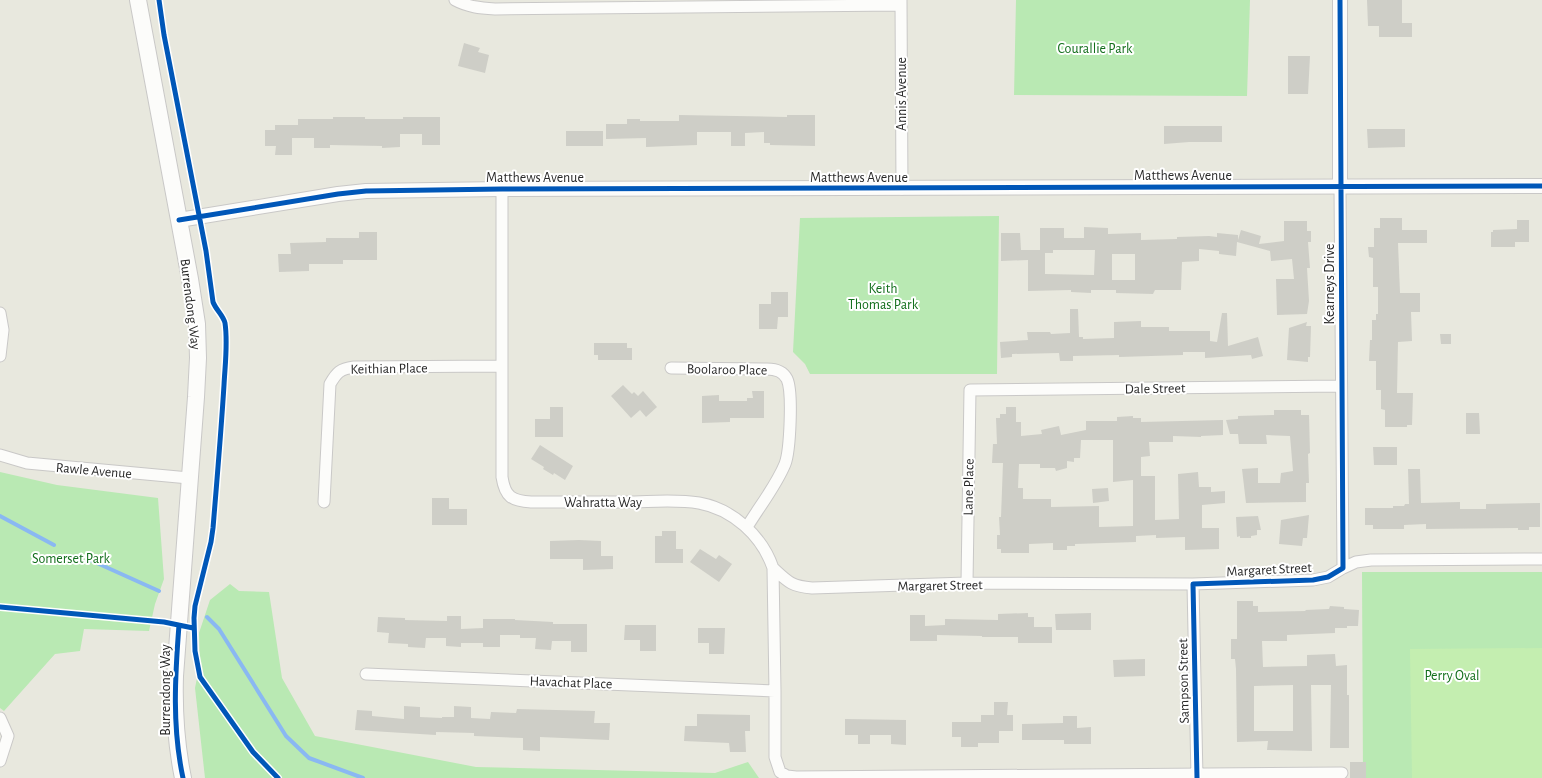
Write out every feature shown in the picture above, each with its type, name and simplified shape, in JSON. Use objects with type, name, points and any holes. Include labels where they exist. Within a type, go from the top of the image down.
[{"type":"main road","name":"Burrendong Way","points":[[138,0],[190,279],[197,331],[198,358],[196,397],[174,702],[177,741],[184,778]]},
{"type":"street","points":[[455,0],[473,7],[495,9],[901,3]]},
{"type":"street","name":"Kearneys Drive","points":[[1340,0],[1342,568]]},
{"type":"street","name":"Annis Avenue","points":[[901,3],[902,188]]},
{"type":"street","name":"Matthews Avenue","points":[[179,220],[338,194],[366,191],[502,189],[1542,186]]},
{"type":"street","name":"Wahratta Way","points":[[502,189],[501,366],[503,488],[509,497],[520,501],[531,502],[673,501],[699,503],[727,513],[747,527],[761,544],[770,559],[773,568],[776,690],[775,757],[780,772],[787,776],[796,777],[1197,776]]},
{"type":"street","points":[[0,313],[3,330],[0,356]]},
{"type":"street","name":"Keithian Place","points":[[324,502],[330,384],[335,375],[343,369],[354,367],[501,366]]},
{"type":"street","name":"Boolaroo Place","points":[[671,368],[767,369],[776,370],[787,378],[789,388],[790,441],[788,453],[780,474],[747,527]]},
{"type":"street","name":"Dale Street","points":[[970,390],[1341,386]]},
{"type":"street","name":"Lane Place","points":[[967,584],[970,390]]},
{"type":"street","name":"Rawle Avenue","points":[[0,455],[27,464],[189,478]]},
{"type":"street","name":"Margaret Street","points":[[773,568],[791,584],[800,587],[967,584],[1193,584],[1313,580],[1328,577],[1342,568],[1356,562],[1371,560],[1542,559]]},
{"type":"street","name":"Sampson Street","points":[[1193,584],[1197,776]]},
{"type":"street","name":"Havachat Place","points":[[366,674],[776,690]]},
{"type":"street","points":[[0,718],[8,736],[0,761]]},
{"type":"street","points":[[1197,776],[1342,773]]},
{"type":"green space","name":"Courallie Park","points":[[1016,0],[1250,0],[1247,96],[1014,95]]},
{"type":"green space","name":"Keith Thomas Park","points":[[999,216],[997,374],[810,374],[805,364],[793,352],[800,218]]},
{"type":"green space","name":"Somerset Park","points":[[0,472],[57,485],[158,498],[164,579],[155,604],[149,631],[84,629],[80,651],[55,654],[4,711],[0,708]]},
{"type":"green space","name":"Perry Oval","points":[[1362,572],[1542,572],[1542,778],[1363,778]]},
{"type":"green space","points":[[230,584],[239,591],[269,592],[282,678],[315,736],[476,767],[715,773],[748,762],[759,778],[205,778],[195,688],[200,663],[199,633],[210,600]]},
{"type":"green space","points":[[1542,648],[1542,778],[1412,778],[1410,649]]},
{"type":"building","points":[[1367,0],[1402,0],[1402,23],[1412,23],[1412,37],[1379,37],[1379,26],[1368,26]]},
{"type":"building","points":[[464,43],[480,48],[478,52],[489,55],[485,73],[458,66]]},
{"type":"building","points":[[1288,56],[1310,56],[1308,94],[1288,94]]},
{"type":"building","points":[[679,115],[787,117],[787,115],[815,115],[815,146],[770,145],[770,143],[764,143],[764,132],[745,133],[745,146],[731,146],[731,132],[697,132],[697,145],[646,147],[646,138],[606,139],[606,124],[627,124],[627,119],[640,119],[640,121],[679,121]]},
{"type":"building","points":[[333,117],[403,119],[403,117],[440,117],[440,145],[422,145],[422,134],[400,134],[400,147],[382,148],[382,146],[330,145],[330,148],[314,148],[314,138],[292,138],[292,155],[275,155],[276,146],[265,146],[265,130],[275,130],[275,125],[298,125],[298,119],[333,119]]},
{"type":"building","points":[[1164,126],[1222,126],[1222,142],[1164,144]]},
{"type":"building","points":[[1367,129],[1405,129],[1405,147],[1368,148]]},
{"type":"building","points":[[566,131],[603,131],[603,146],[566,146]]},
{"type":"building","points":[[1380,218],[1402,218],[1402,230],[1427,230],[1427,243],[1398,243],[1400,293],[1420,293],[1420,312],[1411,312],[1412,341],[1398,342],[1397,393],[1413,393],[1412,425],[1407,425],[1407,427],[1385,427],[1385,410],[1381,409],[1381,390],[1376,390],[1376,361],[1369,361],[1370,340],[1372,340],[1372,320],[1376,320],[1376,314],[1378,314],[1378,287],[1373,287],[1373,258],[1369,257],[1368,247],[1374,247],[1374,228],[1380,228]]},
{"type":"building","points":[[1517,220],[1529,220],[1529,242],[1515,242],[1515,247],[1491,247],[1491,232],[1493,232],[1493,230],[1517,229]]},
{"type":"building","points":[[1284,221],[1307,221],[1307,231],[1311,231],[1311,242],[1308,242],[1310,268],[1307,268],[1309,301],[1307,314],[1277,315],[1276,279],[1294,279],[1292,259],[1271,261],[1270,251],[1237,242],[1236,256],[1219,254],[1219,251],[1199,249],[1199,261],[1182,262],[1181,290],[1155,290],[1153,294],[1116,293],[1116,290],[1091,290],[1091,293],[1071,292],[1071,290],[1028,291],[1028,260],[1001,261],[1001,233],[1020,233],[1021,250],[1040,250],[1040,228],[1064,228],[1064,238],[1084,238],[1084,227],[1108,228],[1108,234],[1141,233],[1141,240],[1177,239],[1177,237],[1217,237],[1217,233],[1238,235],[1238,240],[1241,230],[1261,236],[1259,244],[1284,241]],"holes":[[[1053,250],[1095,250],[1094,275],[1045,274],[1045,253],[1053,253]],[[1112,254],[1135,254],[1135,280],[1112,280]]]},
{"type":"building","points":[[359,232],[377,232],[377,260],[343,260],[343,264],[309,264],[309,271],[279,272],[278,254],[291,254],[290,243],[326,242],[326,238],[359,238]]},
{"type":"building","points":[[771,292],[788,292],[788,317],[778,317],[777,329],[759,329],[759,304],[771,304]]},
{"type":"building","points":[[1070,309],[1078,309],[1079,337],[1083,337],[1083,339],[1114,338],[1114,322],[1141,321],[1141,327],[1169,327],[1169,331],[1210,331],[1210,341],[1217,342],[1222,313],[1227,313],[1228,346],[1258,337],[1263,356],[1252,359],[1251,355],[1205,358],[1205,352],[1183,352],[1183,355],[1119,357],[1119,355],[1073,356],[1073,361],[1060,361],[1059,353],[1012,354],[1012,357],[1001,358],[1000,342],[1028,340],[1027,332],[1050,332],[1051,334],[1070,333]]},
{"type":"building","points":[[1307,322],[1306,326],[1311,326],[1310,357],[1308,357],[1308,362],[1287,360],[1289,328]]},
{"type":"building","points":[[1440,334],[1451,334],[1451,344],[1441,344]]},
{"type":"building","points":[[594,343],[627,343],[627,348],[632,348],[632,360],[598,360],[598,355],[594,355]]},
{"type":"building","points":[[623,385],[632,394],[634,392],[638,396],[643,391],[657,407],[646,417],[640,410],[631,418],[611,396]]},
{"type":"building","points":[[752,391],[764,391],[764,418],[730,418],[730,422],[702,423],[702,396],[719,395],[719,401],[747,401],[747,398],[753,398]]},
{"type":"building","points":[[550,407],[563,407],[563,437],[535,437],[535,419],[550,419]]},
{"type":"building","points":[[1006,407],[1016,407],[1016,422],[1021,422],[1021,436],[1042,434],[1041,430],[1059,426],[1061,435],[1086,430],[1086,421],[1117,421],[1117,417],[1133,416],[1133,418],[1141,418],[1141,422],[1223,420],[1223,435],[1201,437],[1173,436],[1173,442],[1149,442],[1150,456],[1141,457],[1141,476],[1155,476],[1155,520],[1179,519],[1178,474],[1198,472],[1199,487],[1211,487],[1211,492],[1225,491],[1225,503],[1202,505],[1202,528],[1219,528],[1219,549],[1185,550],[1185,537],[1156,538],[1156,535],[1136,536],[1136,542],[1075,544],[1075,546],[1067,546],[1067,550],[1053,550],[1053,543],[1029,544],[1029,553],[1001,553],[1001,549],[997,549],[997,535],[1000,535],[999,517],[1001,517],[1003,463],[992,463],[993,444],[997,444],[996,418],[1000,418],[1000,414],[1006,414]],"holes":[[[1081,440],[1113,440],[1113,482],[1133,480],[1133,526],[1099,527],[1099,506],[1051,507],[1051,499],[1023,499],[1023,488],[1018,488],[1019,464],[1040,464],[1040,468],[1055,468],[1056,471],[1067,468],[1067,461],[1074,462],[1074,458],[1080,458]]]},
{"type":"building","points":[[1274,410],[1301,410],[1301,415],[1309,415],[1309,483],[1306,483],[1306,502],[1246,503],[1242,469],[1258,468],[1258,483],[1280,483],[1281,473],[1293,471],[1290,436],[1266,435],[1267,444],[1239,444],[1238,434],[1230,434],[1226,420],[1238,419],[1238,416],[1274,415]]},
{"type":"building","points":[[1466,413],[1479,413],[1480,434],[1466,434]]},
{"type":"building","points":[[540,445],[573,466],[565,480],[554,473],[553,475],[543,469],[544,467],[531,459]]},
{"type":"building","points":[[1373,447],[1397,447],[1397,465],[1374,465]]},
{"type":"building","points":[[1408,469],[1420,469],[1421,503],[1460,502],[1460,509],[1486,509],[1486,504],[1540,503],[1540,527],[1529,527],[1529,530],[1518,530],[1518,528],[1426,529],[1426,524],[1404,525],[1404,529],[1373,529],[1373,525],[1365,525],[1365,508],[1393,508],[1393,506],[1404,506],[1405,504],[1409,504]]},
{"type":"building","points":[[1108,488],[1109,501],[1093,503],[1092,489]]},
{"type":"building","points":[[432,498],[449,498],[449,509],[467,509],[467,525],[432,525]]},
{"type":"building","points":[[1309,515],[1307,538],[1303,538],[1302,546],[1279,544],[1281,520]]},
{"type":"building","points":[[1258,516],[1261,530],[1257,530],[1257,535],[1251,536],[1251,538],[1240,538],[1240,536],[1237,537],[1236,517]]},
{"type":"building","points":[[662,531],[676,531],[676,549],[683,549],[683,563],[655,563],[655,536],[662,536]]},
{"type":"building","points":[[550,541],[601,541],[601,556],[613,556],[613,569],[583,570],[583,559],[550,559]]},
{"type":"building","points":[[700,549],[716,559],[719,555],[732,564],[719,582],[690,562]]},
{"type":"building","points":[[1237,601],[1253,601],[1253,606],[1258,606],[1258,612],[1306,611],[1305,610],[1329,609],[1330,606],[1359,610],[1358,626],[1335,628],[1335,633],[1287,635],[1287,641],[1262,641],[1263,667],[1307,666],[1307,655],[1335,654],[1336,666],[1347,665],[1347,695],[1349,695],[1349,748],[1330,748],[1331,685],[1311,685],[1312,751],[1267,750],[1268,741],[1237,742],[1236,669],[1235,659],[1231,659],[1231,639],[1237,639]],"holes":[[[1293,685],[1293,731],[1254,731],[1254,686]]]},
{"type":"building","points":[[1028,613],[1028,617],[1034,617],[1034,627],[1052,627],[1052,643],[1018,643],[1018,637],[937,635],[937,641],[910,641],[910,615],[925,615],[925,626],[945,625],[945,619],[998,620],[998,614]]},
{"type":"building","points":[[1091,613],[1091,630],[1056,630],[1055,614]]},
{"type":"building","points":[[447,616],[461,616],[461,629],[483,628],[483,619],[515,619],[553,622],[553,624],[587,624],[587,652],[571,652],[571,641],[552,641],[551,650],[535,649],[536,638],[520,638],[520,635],[500,635],[500,647],[483,647],[483,643],[461,643],[461,647],[446,646],[446,638],[426,638],[425,648],[408,647],[408,644],[388,643],[389,633],[377,632],[378,617],[405,618],[405,620],[447,621]]},
{"type":"building","points":[[625,625],[656,625],[656,651],[640,651],[640,640],[624,640]]},
{"type":"building","points":[[698,628],[725,628],[724,654],[709,654],[709,643],[698,643]]},
{"type":"building","points":[[1145,659],[1145,676],[1114,677],[1113,660]]},
{"type":"building","points":[[994,702],[1008,702],[1007,715],[1013,715],[1013,731],[999,731],[999,743],[978,743],[978,747],[961,747],[961,737],[952,737],[952,722],[981,722],[981,715],[994,715]]},
{"type":"building","points":[[404,706],[420,707],[420,717],[442,718],[454,717],[454,706],[471,707],[471,718],[490,719],[491,712],[516,713],[517,709],[595,711],[594,723],[610,723],[609,740],[540,737],[540,751],[523,750],[523,738],[474,736],[474,733],[436,732],[436,735],[355,730],[357,710],[372,711],[372,716],[404,719]]},
{"type":"building","points":[[697,714],[750,715],[750,731],[745,731],[746,752],[730,752],[729,743],[684,741],[685,726],[697,726]]},
{"type":"building","points":[[1063,716],[1077,716],[1077,728],[1091,727],[1091,744],[1064,744],[1064,740],[1022,740],[1022,724],[1063,723]]},
{"type":"building","points":[[845,719],[906,720],[906,745],[891,744],[891,735],[870,735],[870,744],[858,744],[858,735],[845,735]]},
{"type":"building","points":[[1350,762],[1366,762],[1366,778],[1350,778]]},
{"type":"waterway","points":[[0,516],[54,545]]},
{"type":"waterway","points":[[88,559],[159,591]]},
{"type":"waterway","points":[[207,617],[219,629],[286,736],[309,758],[363,778]]},
{"type":"cycle path","points":[[159,0],[164,35],[206,251],[213,302],[224,320],[226,331],[226,362],[213,528],[195,606],[195,651],[200,677],[253,752],[278,778]]},
{"type":"cycle path","points":[[1197,778],[1193,584],[1313,580],[1328,577],[1343,568],[1340,0]]},
{"type":"cycle path","points":[[179,220],[338,194],[366,191],[502,189],[1542,186]]},
{"type":"cycle path","points":[[0,607],[164,622],[193,628]]},
{"type":"cycle path","points":[[179,625],[175,702],[177,740],[183,778]]}]
